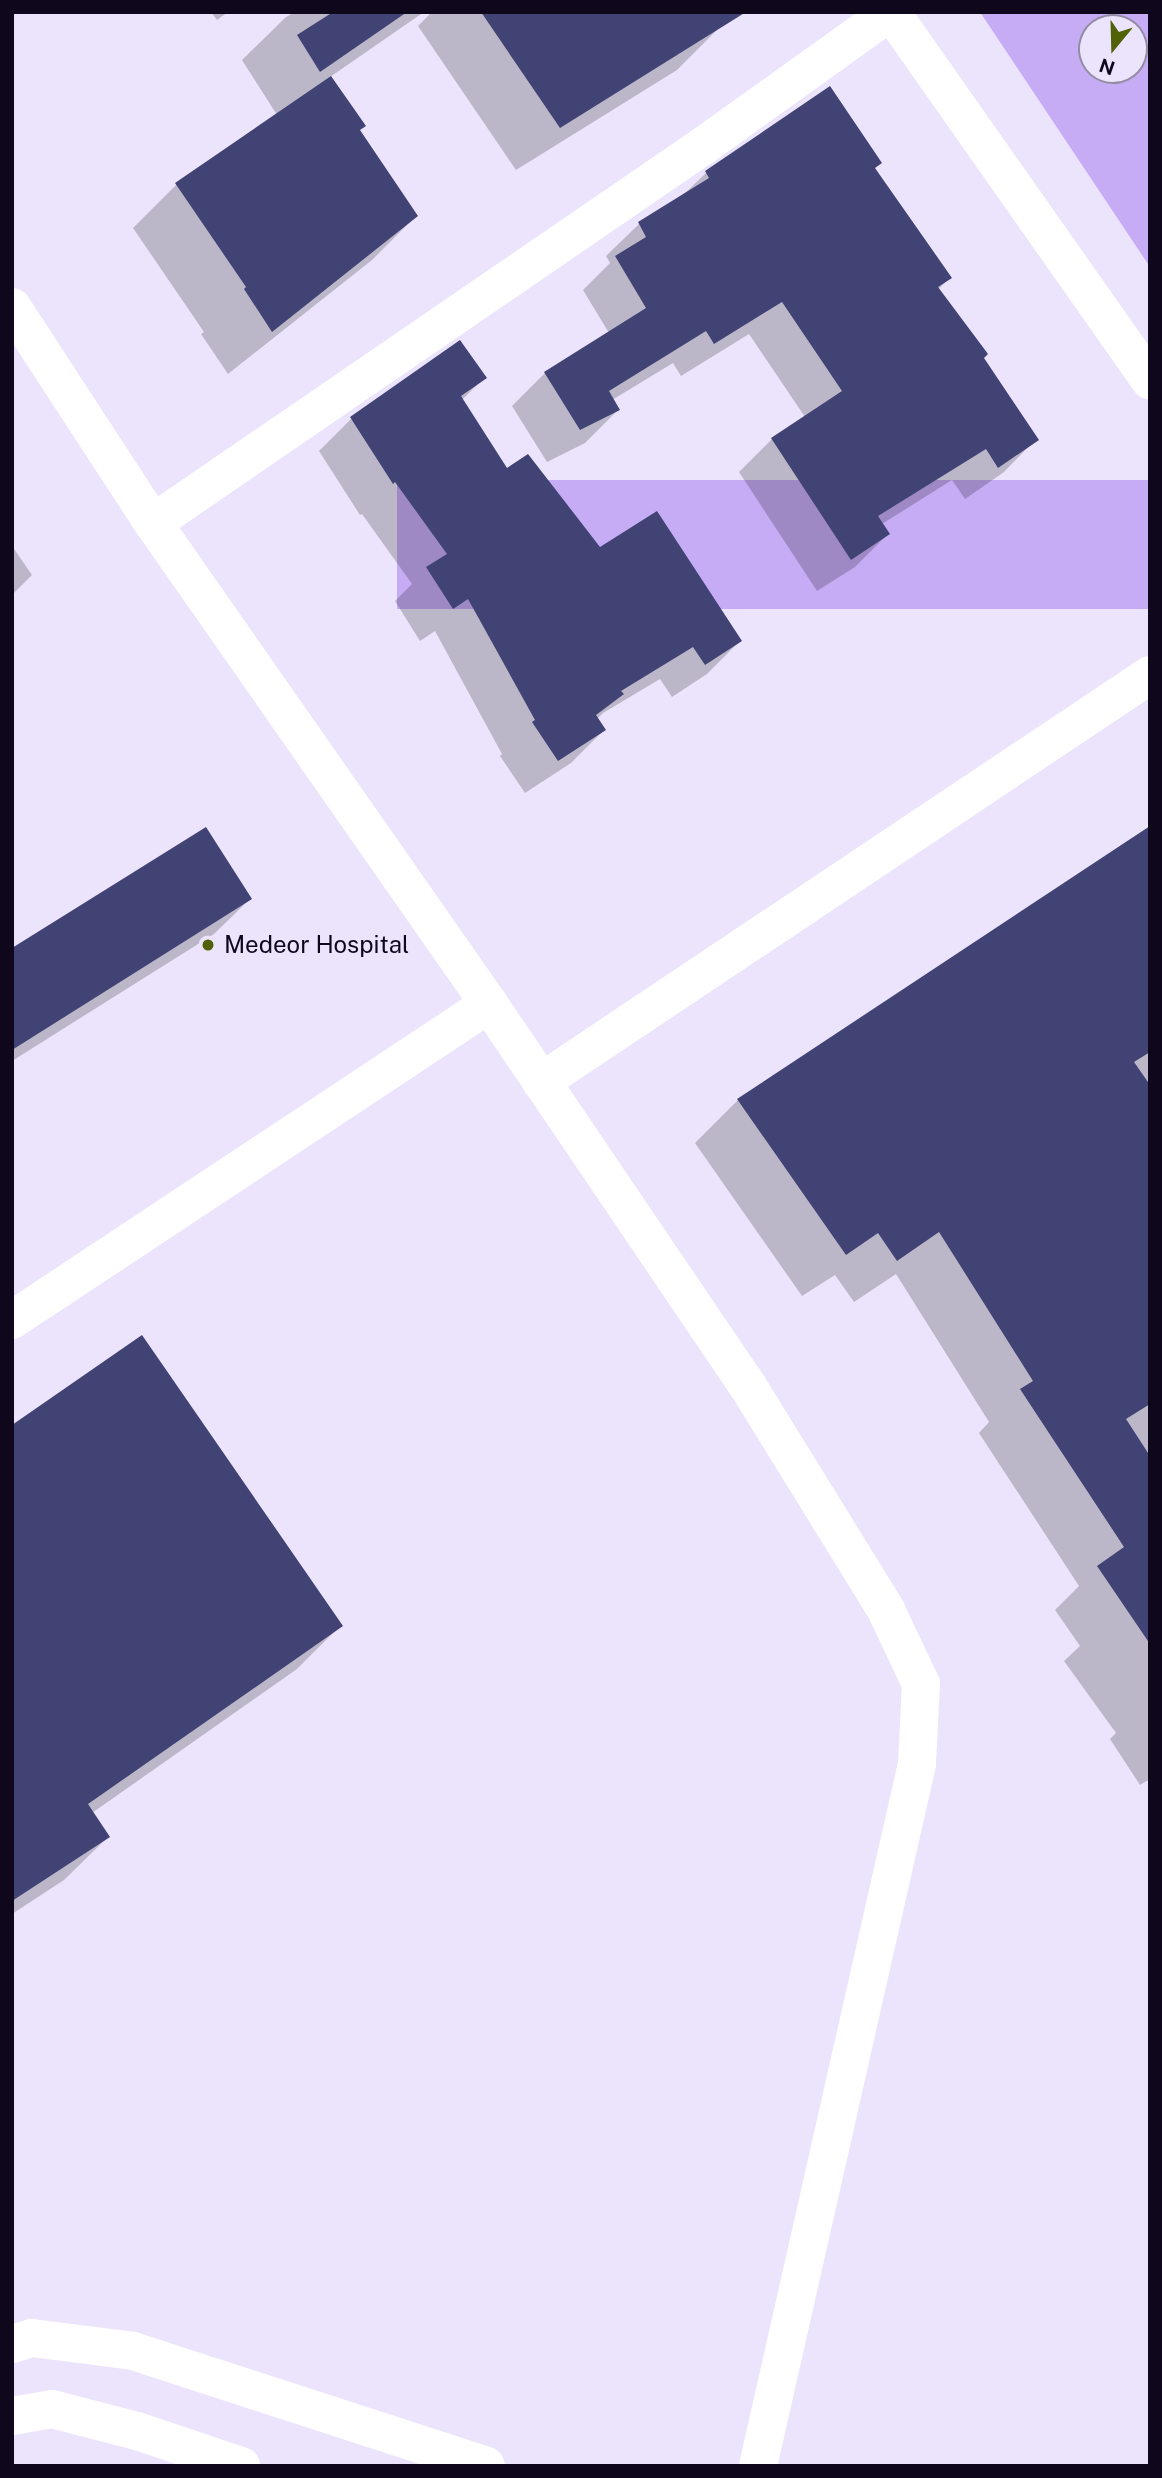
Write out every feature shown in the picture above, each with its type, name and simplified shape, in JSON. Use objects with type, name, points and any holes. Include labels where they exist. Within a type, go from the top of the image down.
[{"type":"street","points":[[153,523],[703,146],[890,12],[1150,380]]},
{"type":"street","points":[[12,307],[153,523],[489,1004],[746,1383],[886,1610],[921,1684],[918,1764],[758,2466]]},
{"type":"street","points":[[541,1082],[1150,675]]},
{"type":"street","points":[[12,1320],[489,1004]]},
{"type":"street","points":[[12,2344],[32,2338],[133,2351],[486,2466]]},
{"type":"street","points":[[12,2416],[52,2409],[136,2431],[241,2466]]},
{"type":"shaded area","points":[[980,12],[1150,12],[1150,267]]},
{"type":"shaded area","points":[[397,480],[1150,480],[1150,609],[397,609]]},
{"type":"building","points":[[333,12],[407,12],[320,72],[297,35]]},
{"type":"building","points":[[481,12],[746,12],[560,128]]},
{"type":"building","points":[[331,76],[366,126],[360,130],[418,216],[272,332],[244,289],[246,287],[175,183]]},
{"type":"building","points":[[830,86],[882,163],[875,168],[952,278],[938,287],[988,354],[984,358],[1039,440],[998,468],[986,449],[878,516],[890,534],[851,560],[771,438],[842,391],[782,302],[714,344],[706,331],[609,391],[620,410],[580,430],[544,372],[646,308],[615,256],[646,237],[638,222],[709,178],[705,171]]},
{"type":"building","points":[[460,340],[487,378],[461,396],[507,468],[528,454],[600,547],[657,511],[742,641],[705,665],[693,647],[621,691],[624,694],[596,715],[606,730],[558,761],[532,722],[535,720],[468,599],[453,609],[426,567],[447,554],[395,482],[393,484],[350,417]]},
{"type":"building","points":[[1150,826],[1150,1052],[1134,1062],[1150,1085],[1150,1404],[1126,1419],[1150,1456],[1150,1644],[1097,1566],[1124,1547],[1020,1389],[1033,1381],[939,1232],[897,1261],[878,1233],[846,1255],[737,1099]]},
{"type":"building","points":[[206,827],[252,899],[12,1050],[12,948]]},
{"type":"building","points":[[142,1335],[343,1626],[88,1804],[110,1837],[12,1901],[12,1425]]},
{"type":"place","name":"Medeor Hospital","points":[[208,945]]}]
